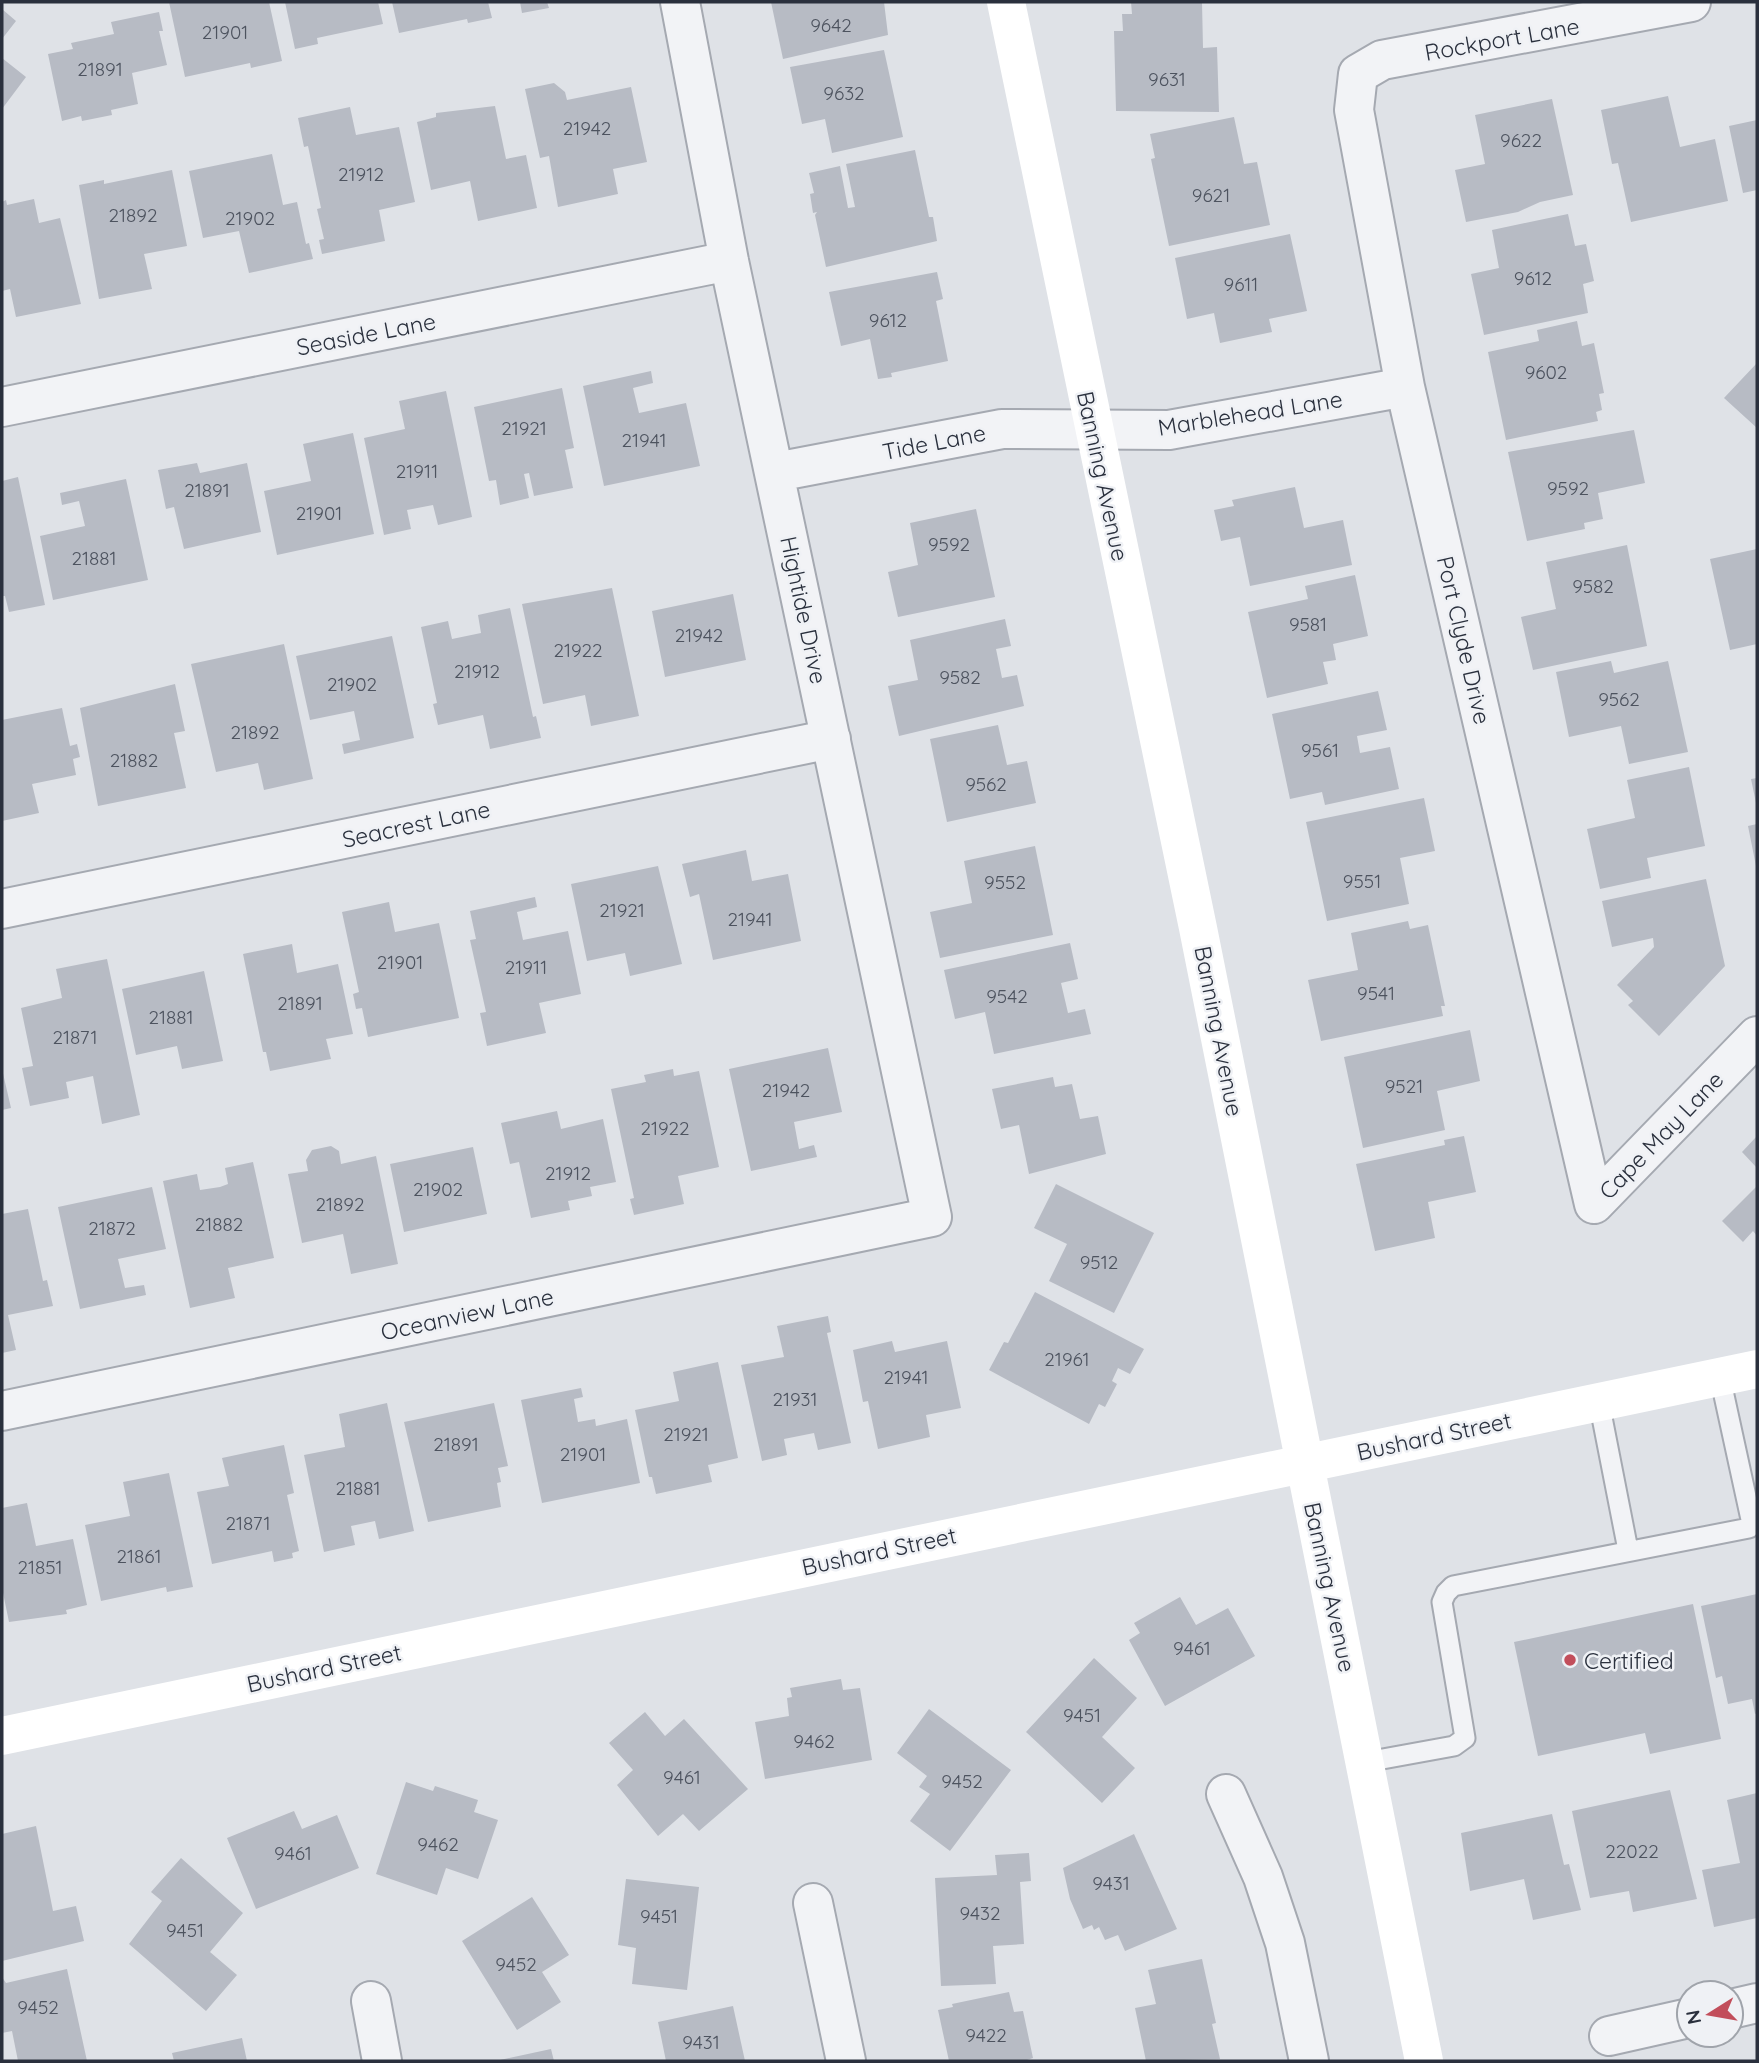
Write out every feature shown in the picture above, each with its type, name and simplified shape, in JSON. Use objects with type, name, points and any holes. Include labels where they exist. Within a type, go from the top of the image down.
[{"type":"street","name":"Hightide Drive","points":[[680,2],[729,261],[776,472],[932,1217]]},
{"type":"street","name":"Banning Avenue","points":[[1006,2],[1198,928],[1424,2061]]},
{"type":"street","name":"Rockport Lane","points":[[1358,74],[1382,60],[1611,10],[1691,2]]},
{"type":"street","name":"Port Clyde Drive","points":[[1358,74],[1354,110],[1405,387],[1594,1204]]},
{"type":"street","name":"Seaside Lane","points":[[2,407],[729,261]]},
{"type":"street","name":"Marblehead Lane","points":[[1093,428],[1169,430],[1405,387]]},
{"type":"street","name":"Tide Lane","points":[[776,472],[1002,429],[1093,428]]},
{"type":"street","name":"Seacrest Lane","points":[[2,909],[831,739]]},
{"type":"street","name":"Cape May Lane","points":[[1594,1204],[1757,1036]]},
{"type":"street","name":"Oceanview Lane","points":[[2,1411],[932,1217]]},
{"type":"street","name":"Bushard Street","points":[[2,1736],[1757,1369]]},
{"type":"street","points":[[1226,1794],[1263,1877],[1285,1943],[1309,2061]]},
{"type":"street","points":[[813,1903],[846,2061]]},
{"type":"street","points":[[370,2001],[382,2061]]},
{"type":"street","points":[[1609,2036],[1675,2021]]},
{"type":"lane","points":[[1366,1762],[1454,1746],[1465,1738],[1442,1602],[1453,1586],[1749,1528],[1752,1524],[1720,1377]]},
{"type":"lane","points":[[1599,1402],[1628,1550]]},
{"type":"building","points":[[169,2],[269,2],[282,61],[251,68],[250,63],[185,77]]},
{"type":"building","points":[[285,2],[378,2],[383,24],[317,38],[318,44],[295,49]]},
{"type":"building","points":[[392,2],[488,2],[492,18],[468,23],[467,19],[399,33]]},
{"type":"building","points":[[520,2],[547,2],[549,8],[522,13]]},
{"type":"building","points":[[771,2],[884,2],[888,35],[783,59]]},
{"type":"building","points":[[1131,2],[1202,2],[1203,48],[1217,47],[1219,112],[1116,111],[1114,31],[1123,31],[1122,14],[1132,14]]},
{"type":"building","points":[[2,9],[16,21],[2,39]]},
{"type":"building","points":[[159,12],[163,31],[159,31],[167,65],[132,73],[138,104],[111,110],[112,115],[82,121],[81,116],[62,121],[48,54],[73,49],[71,43],[114,34],[111,22]]},
{"type":"building","points":[[884,50],[903,137],[832,153],[825,119],[802,124],[790,67]]},
{"type":"building","points":[[2,58],[26,77],[2,109]]},
{"type":"building","points":[[554,83],[565,92],[567,100],[631,87],[647,162],[613,169],[618,194],[558,207],[549,156],[540,158],[525,89]]},
{"type":"building","points":[[1668,96],[1680,147],[1715,139],[1728,201],[1631,222],[1618,163],[1612,164],[1601,110]]},
{"type":"building","points":[[1552,99],[1573,195],[1540,202],[1518,212],[1466,222],[1455,170],[1485,164],[1475,115]]},
{"type":"building","points":[[495,106],[506,159],[526,155],[537,208],[478,221],[470,181],[431,190],[417,122],[436,117],[436,113]]},
{"type":"building","points":[[350,107],[356,135],[399,127],[415,202],[379,210],[385,241],[322,254],[319,240],[324,239],[317,209],[321,208],[308,146],[304,147],[298,118]]},
{"type":"building","points":[[1234,117],[1244,164],[1257,162],[1270,225],[1169,246],[1151,159],[1155,158],[1150,134]]},
{"type":"building","points":[[1757,120],[1757,190],[1743,193],[1729,126]]},
{"type":"building","points":[[915,150],[929,217],[933,217],[937,241],[826,267],[815,215],[817,212],[813,213],[810,194],[814,193],[809,173],[840,166],[848,208],[855,207],[846,164]]},
{"type":"building","points":[[272,154],[283,205],[297,202],[306,244],[309,243],[313,259],[249,273],[239,231],[203,238],[189,171]]},
{"type":"building","points":[[172,170],[187,246],[144,254],[152,289],[99,299],[79,185],[104,180],[104,184]]},
{"type":"building","points":[[34,199],[39,223],[60,218],[81,304],[16,317],[10,289],[2,291],[2,202],[6,200],[7,205]]},
{"type":"building","points":[[1568,214],[1575,246],[1586,244],[1594,281],[1583,284],[1588,313],[1484,335],[1471,274],[1499,268],[1492,230]]},
{"type":"building","points":[[1290,234],[1307,311],[1269,319],[1272,332],[1220,343],[1214,313],[1187,319],[1175,258]]},
{"type":"building","points":[[937,272],[943,299],[936,301],[948,361],[891,373],[892,377],[878,379],[870,339],[841,346],[829,292]]},
{"type":"building","points":[[1577,321],[1582,346],[1594,343],[1604,393],[1599,394],[1602,410],[1596,412],[1598,421],[1506,440],[1488,352],[1539,341],[1537,330]]},
{"type":"building","points":[[1757,363],[1757,428],[1724,398]]},
{"type":"building","points":[[651,371],[653,383],[633,388],[639,413],[686,403],[700,466],[604,486],[583,386]]},
{"type":"building","points":[[562,388],[574,448],[565,450],[573,488],[534,496],[529,473],[524,474],[529,498],[500,505],[496,480],[489,481],[474,407]]},
{"type":"building","points":[[446,391],[472,517],[438,525],[433,505],[407,510],[411,529],[384,535],[364,438],[405,429],[399,401]]},
{"type":"building","points":[[1634,430],[1645,483],[1598,493],[1603,519],[1584,523],[1585,529],[1527,541],[1508,452]]},
{"type":"building","points":[[353,433],[374,534],[277,555],[264,491],[311,481],[303,444]]},
{"type":"building","points":[[197,463],[200,473],[247,463],[261,532],[184,549],[174,507],[166,509],[158,470]]},
{"type":"building","points":[[18,477],[45,605],[9,612],[5,596],[2,596],[2,481]]},
{"type":"building","points":[[126,479],[148,580],[53,600],[40,536],[85,526],[79,501],[62,505],[60,493]]},
{"type":"building","points":[[1295,487],[1304,528],[1343,520],[1352,565],[1250,586],[1240,537],[1221,541],[1214,510],[1234,506],[1232,500]]},
{"type":"building","points":[[976,509],[995,597],[898,617],[888,572],[918,565],[910,523]]},
{"type":"building","points":[[1627,545],[1647,646],[1533,670],[1521,617],[1556,609],[1546,562]]},
{"type":"building","points":[[1757,549],[1757,644],[1730,650],[1710,559]]},
{"type":"building","points":[[1355,575],[1368,636],[1333,644],[1336,660],[1323,662],[1328,684],[1267,698],[1248,612],[1308,599],[1305,586]]},
{"type":"building","points":[[612,588],[639,716],[591,726],[585,695],[543,704],[522,604]]},
{"type":"building","points":[[733,594],[746,660],[665,677],[652,611]]},
{"type":"building","points":[[510,608],[533,717],[536,716],[541,738],[490,749],[483,715],[438,725],[433,704],[437,703],[421,627],[448,621],[452,639],[481,633],[478,615]]},
{"type":"building","points":[[1005,619],[1011,646],[996,649],[1002,678],[1017,675],[1024,706],[899,736],[888,686],[918,680],[910,640]]},
{"type":"building","points":[[392,636],[414,738],[344,754],[342,744],[360,740],[354,711],[310,720],[296,656]]},
{"type":"building","points":[[284,644],[313,779],[264,790],[258,763],[216,772],[191,664]]},
{"type":"building","points":[[1611,661],[1614,673],[1668,661],[1688,752],[1629,764],[1621,726],[1569,737],[1556,672]]},
{"type":"building","points":[[175,684],[185,731],[174,733],[186,788],[98,806],[80,708]]},
{"type":"building","points":[[1378,691],[1387,730],[1357,736],[1360,753],[1390,747],[1399,789],[1325,805],[1322,792],[1290,799],[1272,714]]},
{"type":"building","points":[[62,708],[70,746],[77,744],[80,757],[73,759],[76,775],[32,784],[39,813],[2,821],[2,720]]},
{"type":"building","points":[[998,725],[1007,765],[1027,761],[1036,803],[947,822],[930,739]]},
{"type":"building","points":[[1689,767],[1705,846],[1647,858],[1651,878],[1600,889],[1587,829],[1635,818],[1627,780]]},
{"type":"building","points":[[1757,778],[1757,803],[1756,803],[1751,779]]},
{"type":"building","points":[[1424,798],[1435,851],[1400,858],[1409,904],[1327,921],[1306,822]]},
{"type":"building","points":[[1757,824],[1757,866],[1756,866],[1748,826]]},
{"type":"building","points":[[1035,846],[1053,935],[940,958],[930,912],[972,903],[964,861]]},
{"type":"building","points":[[746,850],[752,881],[788,874],[801,941],[713,960],[699,894],[690,897],[682,864]]},
{"type":"building","points":[[658,866],[682,964],[630,976],[625,953],[587,961],[571,884]]},
{"type":"building","points":[[1706,879],[1725,966],[1659,1036],[1628,1005],[1633,1001],[1617,985],[1654,947],[1653,938],[1612,947],[1602,901]]},
{"type":"building","points":[[535,897],[537,907],[517,912],[523,940],[568,931],[581,994],[539,1003],[546,1033],[487,1046],[480,1013],[486,1012],[470,940],[476,939],[470,911]]},
{"type":"building","points":[[389,902],[395,932],[439,923],[459,1018],[368,1037],[362,1008],[356,1009],[353,994],[359,992],[342,912]]},
{"type":"building","points":[[1408,921],[1410,929],[1428,925],[1445,1006],[1441,1006],[1443,1016],[1321,1041],[1308,980],[1358,970],[1351,933]]},
{"type":"building","points":[[1070,943],[1078,979],[1061,983],[1068,1013],[1085,1009],[1091,1034],[994,1054],[985,1012],[955,1019],[944,970]]},
{"type":"building","points":[[292,944],[297,973],[338,964],[353,1034],[326,1039],[331,1059],[270,1071],[266,1052],[263,1052],[243,954]]},
{"type":"building","points":[[107,959],[140,1115],[102,1124],[93,1076],[66,1082],[69,1098],[30,1106],[22,1068],[33,1066],[21,1008],[62,998],[56,969]]},
{"type":"building","points":[[204,971],[223,1061],[182,1069],[177,1046],[136,1055],[122,989]]},
{"type":"building","points":[[1470,1030],[1480,1081],[1437,1091],[1445,1130],[1363,1148],[1344,1057]]},
{"type":"building","points":[[828,1048],[842,1112],[794,1122],[799,1149],[814,1145],[817,1157],[751,1171],[729,1069]]},
{"type":"building","points":[[2,1069],[11,1108],[2,1110]]},
{"type":"building","points":[[673,1069],[674,1076],[699,1071],[719,1167],[678,1176],[684,1204],[634,1215],[630,1199],[634,1198],[611,1089],[646,1082],[644,1075]]},
{"type":"building","points":[[1053,1077],[1055,1087],[1072,1084],[1080,1119],[1098,1116],[1106,1154],[1029,1174],[1019,1125],[1001,1129],[992,1089]]},
{"type":"building","points":[[557,1111],[561,1129],[603,1119],[616,1182],[590,1187],[592,1196],[568,1201],[570,1210],[531,1218],[519,1162],[510,1164],[501,1123]]},
{"type":"building","points":[[1464,1136],[1476,1192],[1428,1202],[1435,1238],[1375,1251],[1356,1164],[1445,1145],[1444,1140]]},
{"type":"building","points":[[1757,1136],[1757,1168],[1742,1152]]},
{"type":"building","points":[[331,1146],[339,1151],[341,1164],[376,1156],[398,1264],[351,1274],[343,1234],[302,1243],[288,1174],[308,1171],[306,1160],[312,1150]]},
{"type":"building","points":[[473,1147],[487,1214],[404,1232],[390,1164]]},
{"type":"building","points":[[253,1162],[274,1258],[228,1268],[235,1298],[190,1308],[163,1181],[197,1174],[200,1190],[220,1187],[228,1184],[225,1168]]},
{"type":"building","points":[[1056,1184],[1154,1233],[1114,1313],[1049,1281],[1067,1244],[1034,1228]]},
{"type":"building","points":[[1757,1186],[1757,1236],[1753,1231],[1743,1242],[1722,1221]]},
{"type":"building","points":[[152,1187],[166,1249],[118,1259],[125,1288],[144,1285],[146,1295],[80,1309],[58,1207]]},
{"type":"building","points":[[28,1209],[43,1281],[47,1280],[53,1306],[8,1315],[16,1350],[2,1353],[2,1214]]},
{"type":"building","points":[[1035,1292],[1144,1349],[1130,1374],[1118,1368],[1112,1381],[1117,1384],[1105,1407],[1099,1404],[1089,1424],[989,1370],[1004,1342],[1008,1343]]},
{"type":"building","points":[[828,1316],[831,1332],[827,1333],[851,1443],[818,1450],[814,1433],[784,1439],[787,1455],[762,1461],[741,1365],[784,1357],[777,1326]]},
{"type":"building","points":[[892,1341],[895,1352],[947,1341],[961,1408],[926,1415],[930,1437],[878,1449],[868,1401],[863,1402],[853,1350]]},
{"type":"building","points":[[718,1362],[738,1458],[708,1465],[712,1482],[656,1494],[652,1477],[649,1477],[635,1410],[679,1401],[673,1372]]},
{"type":"building","points":[[581,1388],[583,1397],[574,1399],[578,1422],[595,1419],[596,1426],[627,1419],[640,1483],[542,1503],[521,1400]]},
{"type":"building","points":[[387,1403],[414,1531],[379,1539],[375,1521],[351,1526],[355,1545],[324,1552],[304,1455],[345,1447],[339,1414]]},
{"type":"building","points":[[494,1403],[508,1466],[498,1468],[501,1482],[497,1483],[501,1507],[428,1522],[404,1422]]},
{"type":"building","points":[[284,1445],[294,1493],[287,1495],[299,1551],[292,1553],[293,1558],[274,1562],[272,1551],[212,1564],[197,1492],[229,1486],[222,1458]]},
{"type":"building","points":[[169,1473],[193,1587],[167,1592],[166,1587],[101,1601],[85,1525],[130,1516],[123,1482]]},
{"type":"building","points":[[27,1503],[36,1546],[73,1539],[87,1605],[66,1610],[67,1614],[9,1622],[2,1588],[2,1508]]},
{"type":"building","points":[[1757,1594],[1755,1714],[1752,1699],[1728,1704],[1722,1676],[1716,1678],[1701,1606]]},
{"type":"building","points":[[1180,1597],[1196,1625],[1228,1608],[1255,1656],[1165,1706],[1129,1640],[1140,1633],[1134,1623]]},
{"type":"building","points":[[1693,1604],[1721,1739],[1650,1754],[1645,1733],[1538,1756],[1514,1642]]},
{"type":"building","points":[[1094,1658],[1137,1698],[1102,1737],[1135,1768],[1102,1803],[1026,1732]]},
{"type":"building","points":[[841,1679],[843,1690],[860,1688],[872,1760],[765,1779],[755,1722],[789,1716],[787,1698],[792,1697],[790,1688]]},
{"type":"building","points":[[929,1709],[1011,1770],[950,1851],[910,1821],[930,1794],[919,1787],[927,1776],[897,1753]]},
{"type":"building","points":[[645,1712],[665,1736],[684,1719],[748,1789],[699,1831],[683,1814],[658,1836],[617,1785],[633,1770],[609,1743]]},
{"type":"building","points":[[406,1782],[433,1791],[435,1786],[478,1800],[474,1812],[498,1820],[478,1879],[446,1868],[437,1895],[376,1874]]},
{"type":"building","points":[[1670,1790],[1697,1899],[1633,1912],[1629,1891],[1590,1898],[1572,1811]]},
{"type":"building","points":[[1757,1793],[1757,1918],[1714,1927],[1702,1870],[1740,1863],[1727,1800]]},
{"type":"building","points":[[294,1811],[302,1829],[337,1815],[359,1868],[256,1909],[227,1838]]},
{"type":"building","points":[[1552,1814],[1564,1865],[1569,1864],[1581,1910],[1533,1920],[1524,1879],[1470,1891],[1461,1833]]},
{"type":"building","points":[[36,1826],[53,1911],[76,1906],[84,1941],[2,1961],[2,1834]]},
{"type":"building","points":[[1134,1834],[1177,1929],[1125,1951],[1118,1935],[1105,1940],[1099,1927],[1094,1930],[1092,1925],[1083,1929],[1070,1899],[1063,1868]]},
{"type":"building","points":[[1029,1853],[1031,1881],[1020,1882],[1024,1944],[993,1946],[996,1984],[941,1986],[935,1878],[997,1875],[995,1855]]},
{"type":"building","points":[[181,1858],[243,1913],[210,1952],[237,1975],[206,2011],[129,1944],[162,1901],[151,1892]]},
{"type":"building","points":[[626,1879],[699,1887],[687,1990],[632,1984],[636,1948],[618,1945]]},
{"type":"building","points":[[532,1897],[569,1955],[542,1972],[561,2002],[517,2030],[462,1941]]},
{"type":"building","points":[[1202,1959],[1216,2023],[1212,2024],[1220,2059],[1146,2061],[1135,2008],[1156,2004],[1148,1970]]},
{"type":"building","points":[[67,1969],[87,2061],[18,2061],[12,2031],[2,2033],[2,1977],[6,1983]]},
{"type":"building","points":[[1009,1992],[1014,2012],[1023,2011],[1033,2058],[1024,2061],[949,2061],[938,2010],[953,2007],[952,2004]]},
{"type":"building","points":[[733,2006],[745,2061],[666,2061],[658,2022]]},
{"type":"building","points":[[242,2038],[247,2061],[174,2061],[172,2053]]},
{"type":"building","points":[[551,2049],[554,2061],[500,2061],[500,2060]]},
{"type":"place","name":"Certified","points":[[1570,1660]]}]
